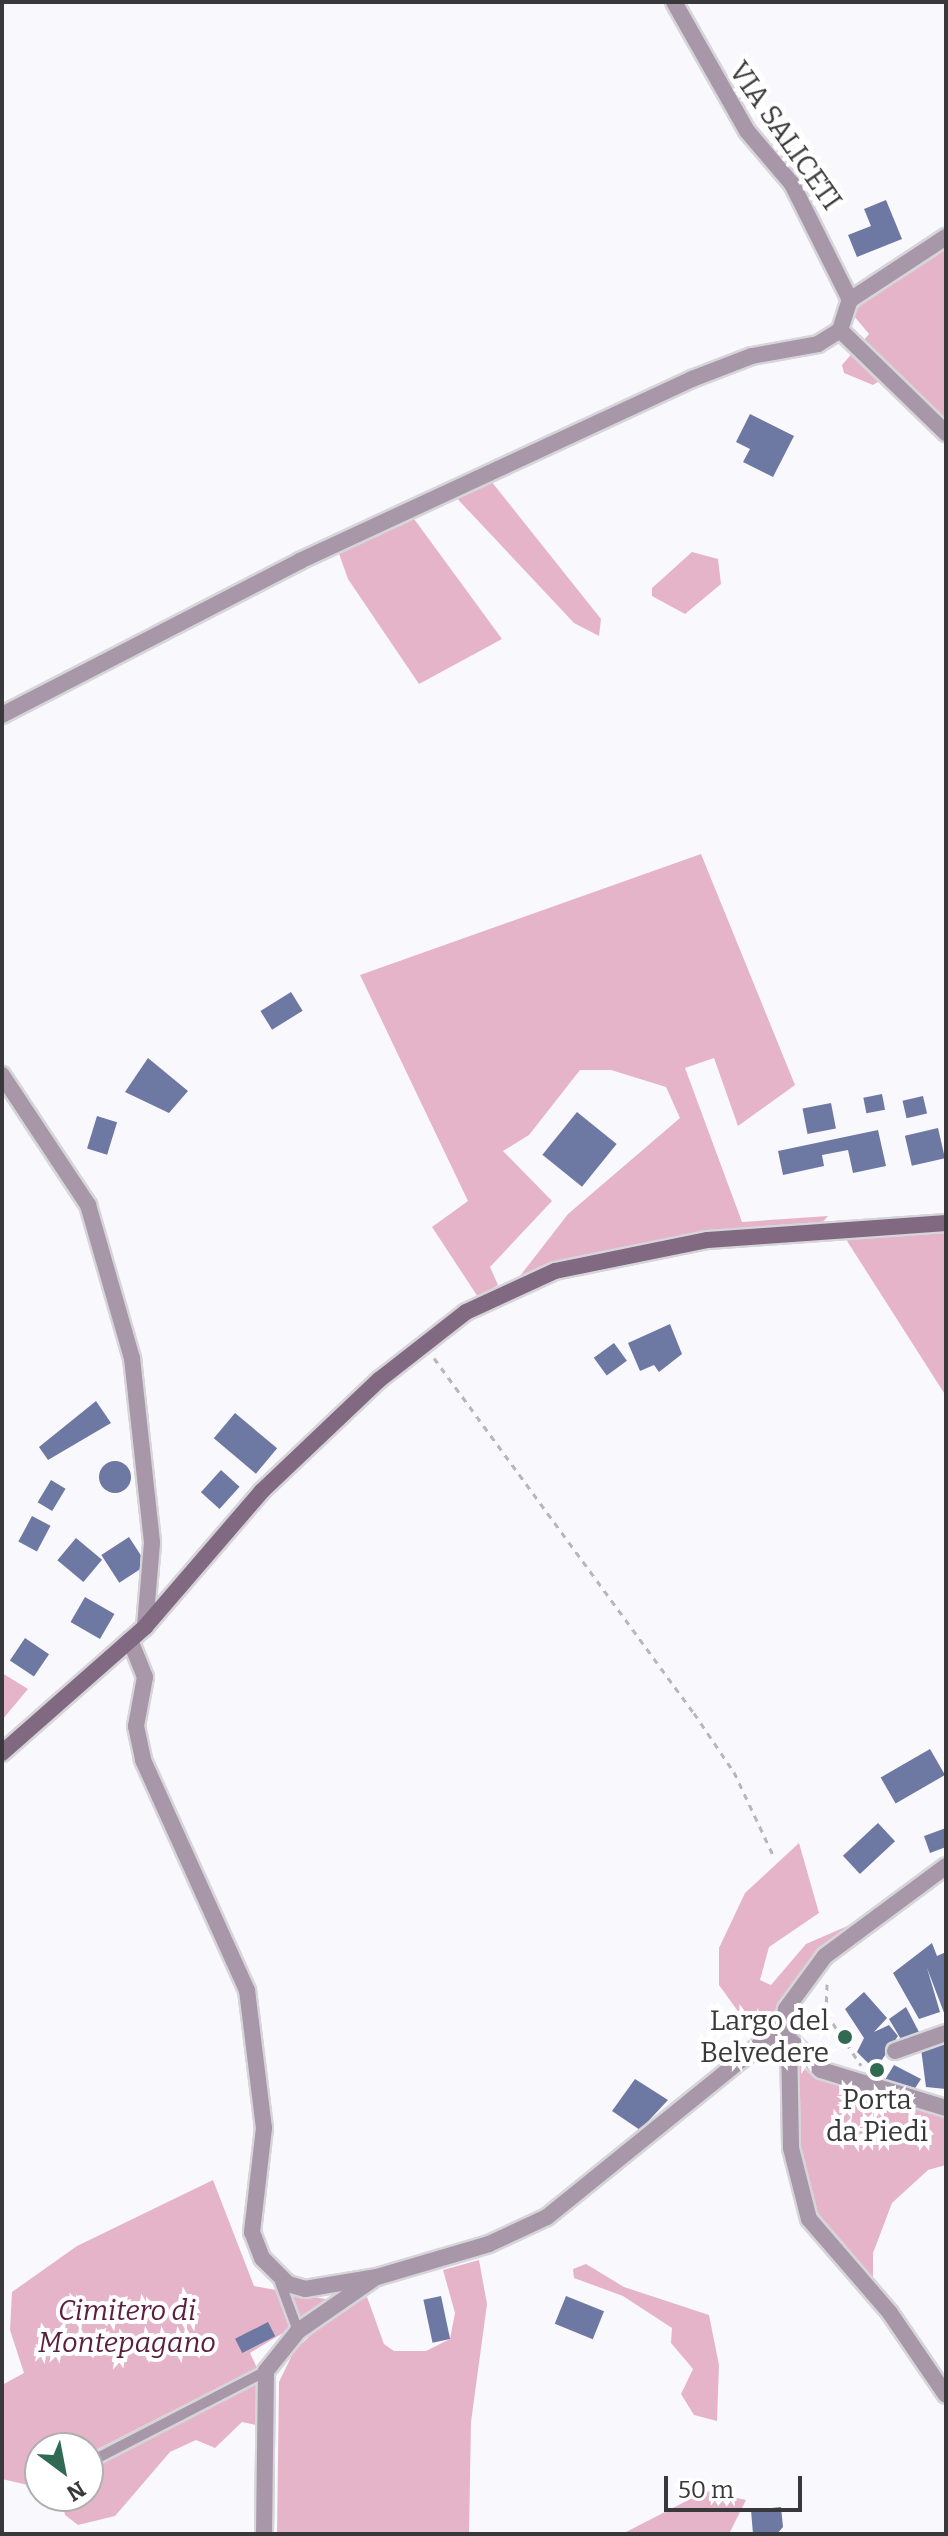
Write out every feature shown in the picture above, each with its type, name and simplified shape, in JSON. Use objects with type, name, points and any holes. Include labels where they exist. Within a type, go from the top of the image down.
[{"type":"main road","points":[[2,1753],[145,1627],[262,1491],[423,1342],[466,1312],[555,1271],[742,1234],[946,1223]]},
{"type":"street","name":"VIA SALICETI","points":[[674,2],[747,131],[792,184],[850,300]]},
{"type":"street","points":[[2,715],[413,506],[692,379],[752,356],[818,344],[840,330],[850,300],[946,237]]},
{"type":"street","points":[[840,330],[946,433]]},
{"type":"street","points":[[2,1075],[88,1205],[132,1358],[152,1543],[145,1627]]},
{"type":"street","points":[[130,1640],[145,1677],[136,1726],[143,1760],[247,1990],[256,2029],[264,2128],[252,2232],[262,2258],[288,2284],[305,2289],[377,2277],[489,2244],[547,2217],[786,2033]]},
{"type":"street","points":[[946,1866],[825,1956],[786,2009],[791,2148],[809,2219],[919,2349],[946,2395]]},
{"type":"street","points":[[786,2033],[831,2074],[946,2108]]},
{"type":"street","points":[[895,2051],[946,2033]]},
{"type":"street","points":[[264,2534],[266,2371],[298,2331],[377,2277]]},
{"type":"lane","points":[[262,2258],[290,2299],[298,2331]]},
{"type":"lane","points":[[104,2455],[266,2371]]},
{"type":"path","points":[[423,1342],[694,1713],[734,1772],[773,1855]]},
{"type":"path","points":[[817,1987],[829,1988],[826,2013],[843,2047],[868,2069]]},
{"type":"green space","points":[[946,245],[946,425],[881,380],[873,385],[844,373],[842,365],[869,334],[849,310]]},
{"type":"green space","points":[[487,476],[601,619],[599,636],[574,623],[451,492]]},
{"type":"green space","points":[[409,512],[502,639],[419,684],[348,579],[337,548]]},
{"type":"green space","points":[[692,552],[718,559],[721,584],[685,614],[652,596],[652,588]]},
{"type":"green space","points":[[701,854],[795,1085],[738,1126],[714,1058],[685,1068],[742,1222],[828,1216],[820,1225],[513,1285],[568,1214],[680,1118],[666,1087],[611,1070],[580,1070],[529,1135],[503,1151],[552,1201],[490,1267],[498,1285],[478,1297],[432,1227],[468,1201],[360,975]]},
{"type":"green space","points":[[946,1229],[946,1396],[847,1241],[853,1232]]},
{"type":"green space","points":[[2,1673],[28,1689],[2,1720]]},
{"type":"green space","points":[[799,1843],[819,1913],[769,1947],[760,1980],[771,1985],[806,1944],[852,1924],[815,1960],[758,2039],[719,1985],[719,1948],[745,1893]]},
{"type":"green space","points":[[794,2062],[865,2100],[946,2115],[946,2165],[928,2170],[892,2203],[873,2253],[873,2281],[816,2216],[799,2168]]},
{"type":"green space","name":"Cimitero di Montepagano","points":[[213,2180],[254,2286],[336,2301],[250,2353],[257,2368],[104,2446],[104,2432],[24,2432],[24,2484],[2,2479],[2,2385],[24,2373],[10,2330],[12,2292],[77,2246]]},
{"type":"green space","points":[[479,2260],[487,2304],[471,2422],[469,2534],[277,2534],[279,2382],[294,2351],[332,2315],[367,2297],[384,2344],[394,2351],[426,2351],[450,2339],[455,2313],[443,2270]]},
{"type":"green space","points":[[586,2264],[624,2287],[709,2315],[719,2365],[717,2421],[694,2415],[681,2394],[693,2369],[671,2343],[672,2328],[623,2296],[574,2278],[573,2269]]},
{"type":"green space","points":[[253,2382],[262,2383],[261,2426],[242,2422],[215,2448],[196,2440],[170,2452],[115,2516],[78,2525],[64,2512],[104,2512],[104,2459]]},
{"type":"green space","points":[[706,2491],[746,2500],[729,2534],[622,2534]]},
{"type":"building","points":[[886,200],[902,239],[857,257],[848,235],[871,226],[864,209]]},
{"type":"building","points":[[750,414],[794,436],[773,477],[743,462],[750,449],[736,442]]},
{"type":"building","points":[[291,992],[303,1011],[272,1030],[260,1011]]},
{"type":"building","points":[[148,1058],[188,1091],[169,1113],[125,1092]]},
{"type":"building","points":[[882,1094],[885,1110],[866,1113],[863,1098]]},
{"type":"building","points":[[923,1096],[927,1114],[907,1118],[903,1101]]},
{"type":"building","points":[[831,1103],[836,1129],[807,1134],[803,1109]]},
{"type":"building","points":[[577,1112],[617,1144],[582,1187],[542,1155]]},
{"type":"building","points":[[97,1116],[117,1122],[107,1155],[87,1149]]},
{"type":"building","points":[[938,1128],[945,1158],[912,1166],[905,1136]]},
{"type":"building","points":[[878,1130],[886,1166],[853,1173],[848,1150],[822,1155],[824,1166],[783,1175],[778,1151]]},
{"type":"building","points":[[670,1324],[682,1354],[659,1372],[654,1365],[640,1371],[628,1343]]},
{"type":"building","points":[[614,1343],[627,1361],[607,1375],[594,1358]]},
{"type":"building","points":[[96,1401],[111,1423],[48,1460],[39,1447]]},
{"type":"building","points":[[235,1413],[277,1448],[256,1474],[214,1438]]},
{"type":"building","points":[[115,1461],[126,1466],[131,1477],[126,1488],[115,1493],[104,1488],[99,1477],[104,1466]]},
{"type":"building","points":[[221,1470],[240,1487],[220,1509],[201,1492]]},
{"type":"building","points":[[51,1480],[66,1489],[52,1511],[38,1502]]},
{"type":"building","points":[[32,1516],[51,1526],[37,1551],[18,1542]]},
{"type":"building","points":[[129,1537],[147,1565],[119,1583],[101,1555]]},
{"type":"building","points":[[76,1538],[102,1560],[83,1582],[57,1560]]},
{"type":"building","points":[[85,1597],[114,1614],[100,1639],[70,1622]]},
{"type":"building","points":[[25,1638],[49,1654],[34,1677],[10,1660]]},
{"type":"building","points":[[930,1749],[945,1775],[896,1803],[881,1778]]},
{"type":"building","points":[[878,1823],[895,1841],[860,1874],[843,1856]]},
{"type":"building","points":[[946,1828],[946,1847],[930,1853],[924,1836]]},
{"type":"building","points":[[932,1943],[937,1956],[946,1952],[946,2018],[927,1968],[940,2012],[919,2019],[893,1973]]},
{"type":"building","points":[[864,1992],[887,2018],[874,2032],[889,2025],[898,2036],[875,2070],[857,2052],[864,2038],[845,2009]]},
{"type":"building","points":[[906,2007],[920,2034],[902,2041],[889,2019]]},
{"type":"building","points":[[946,2039],[946,2089],[926,2087],[920,2041]]},
{"type":"building","points":[[894,2065],[921,2079],[910,2096],[883,2083]]},
{"type":"building","points":[[635,2079],[668,2100],[640,2130],[612,2111]]},
{"type":"building","points":[[441,2296],[450,2339],[433,2343],[423,2300]]},
{"type":"building","points":[[566,2296],[604,2311],[593,2339],[555,2324]]},
{"type":"building","points":[[268,2322],[275,2336],[242,2353],[235,2339]]},
{"type":"building","points":[[781,2507],[783,2527],[777,2534],[753,2534],[751,2510]]},
{"type":"place","name":"Largo del Belvedere","points":[[845,2037]]},
{"type":"place","name":"Porta da Piedi","points":[[877,2070]]}]
